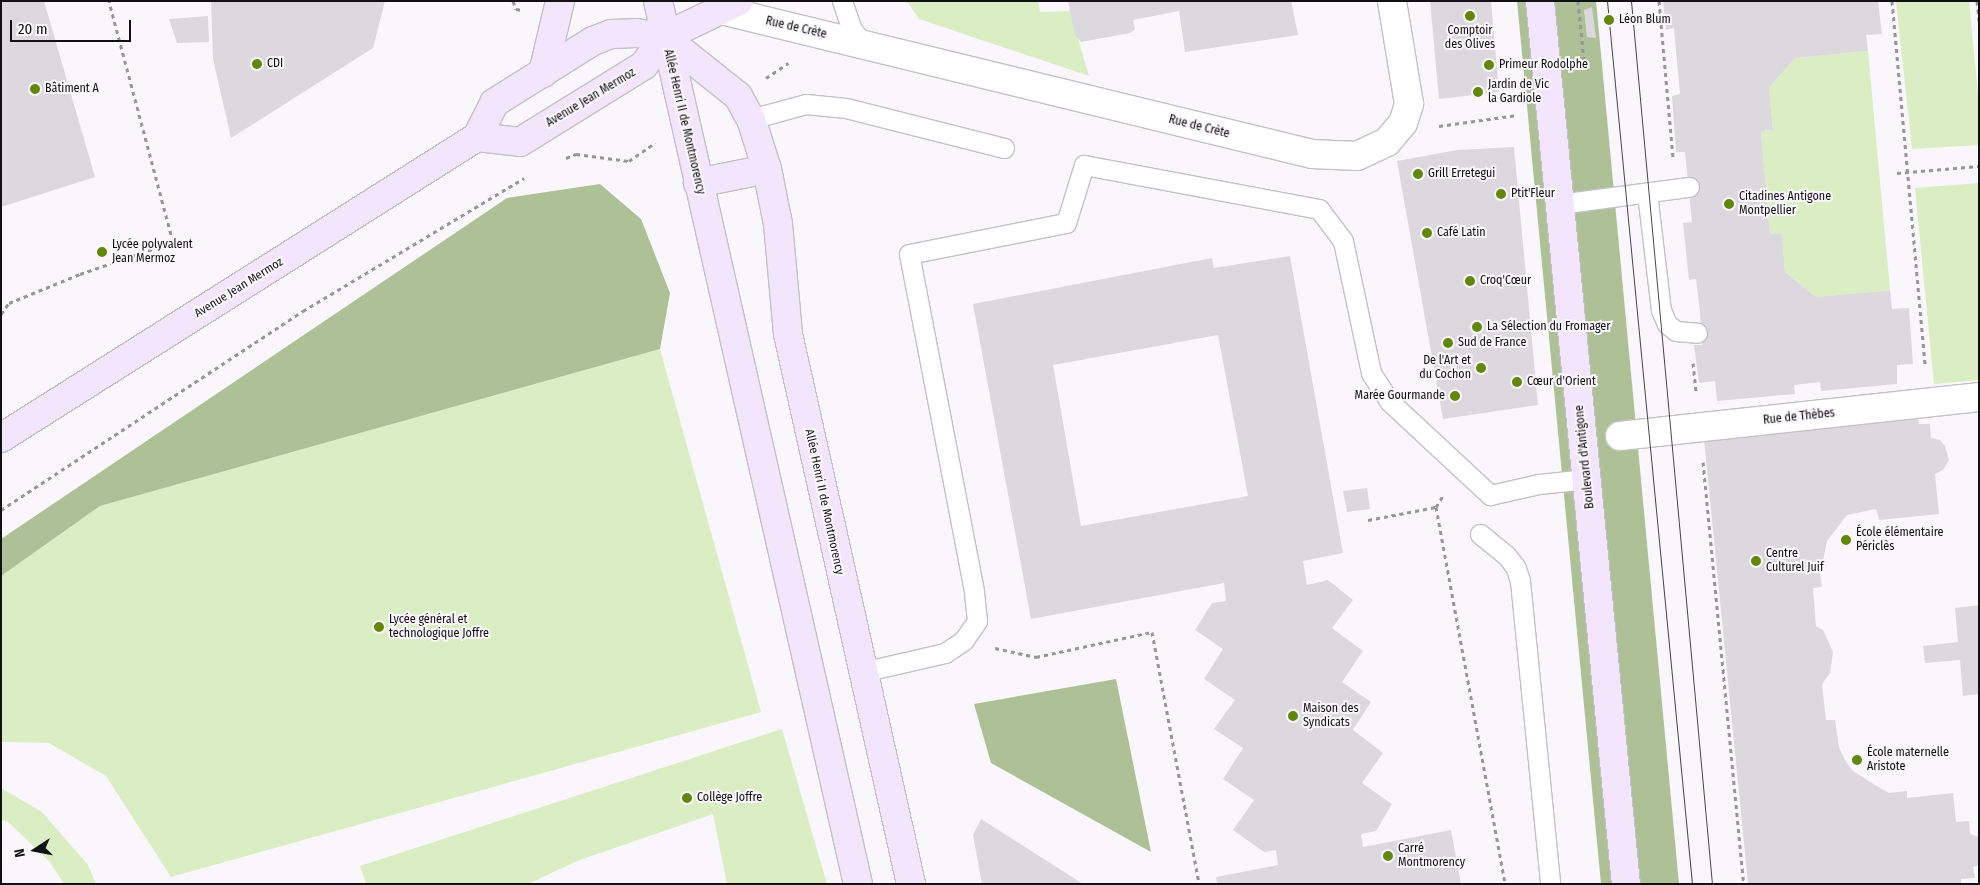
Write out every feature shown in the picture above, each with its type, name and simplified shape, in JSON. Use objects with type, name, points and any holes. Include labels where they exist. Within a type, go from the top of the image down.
[{"type":"street","points":[[543,73],[560,1]]},
{"type":"street","points":[[658,1],[664,37]]},
{"type":"street","name":"Rue de Crète","points":[[732,6],[866,46],[1312,154],[1357,156],[1387,142],[1403,123],[1409,104],[1392,1]]},
{"type":"street","name":"Boulevard d'Antigone","points":[[1540,1],[1626,884]]},
{"type":"street","points":[[477,138],[494,103],[611,34],[636,33],[664,37],[732,6]]},
{"type":"street","name":"Allée Henri II de Montmorency","points":[[664,37],[744,107],[767,169],[778,224],[788,334],[862,672],[911,884]]},
{"type":"street","name":"Allée Henri II de Montmorency","points":[[664,37],[858,884]]},
{"type":"street","name":"Avenue Jean Mermoz","points":[[1,438],[477,138],[520,142],[644,65],[664,37]]},
{"type":"street","points":[[698,183],[767,169]]},
{"type":"street","name":"Rue de Thèbes","points":[[1620,436],[1979,397]]},
{"type":"lane","points":[[842,1],[852,30],[866,46]]},
{"type":"lane","points":[[744,107],[806,104],[846,108],[1004,148]]},
{"type":"lane","points":[[862,672],[931,657],[963,641],[977,620],[974,591],[909,254],[1066,223],[1084,165],[1319,209],[1343,241],[1371,373],[1390,402],[1490,496],[1539,484],[1587,479]]},
{"type":"lane","points":[[1559,204],[1689,187]]},
{"type":"lane","points":[[1647,193],[1661,310],[1667,324],[1676,331],[1697,333]]},
{"type":"lane","points":[[1480,534],[1506,555],[1516,568],[1520,580],[1550,884]]},
{"type":"path","points":[[1,314],[9,303],[80,274],[173,242],[109,1]]},
{"type":"path","points":[[1578,1],[1586,78]]},
{"type":"path","points":[[1892,1],[1928,402]]},
{"type":"path","points":[[1977,1],[1979,21]]},
{"type":"path","points":[[744,107],[830,36]]},
{"type":"path","points":[[558,160],[576,154],[629,161],[685,123]]},
{"type":"path","points":[[1897,173],[1979,166]]},
{"type":"path","points":[[1,510],[303,311],[533,172]]},
{"type":"path","points":[[1436,507],[1505,884]]},
{"type":"path","points":[[1368,520],[1422,511]]},
{"type":"path","points":[[963,641],[1036,657],[1152,632],[1199,884]]},
{"type":"green space","points":[[901,1],[1038,1],[1040,12],[1070,11],[1089,76],[919,19],[908,3]]},
{"type":"green space","points":[[1517,1],[1596,1],[1679,884],[1601,884]]},
{"type":"green space","points":[[1896,1],[1969,1],[1979,105],[1979,145],[1912,149]]},
{"type":"green space","points":[[1868,51],[1890,290],[1816,297],[1785,272],[1782,233],[1770,234],[1761,131],[1773,130],[1769,88],[1795,58]]},
{"type":"green space","points":[[1979,183],[1979,380],[1934,384],[1915,188]]},
{"type":"green space","points":[[600,184],[641,219],[670,293],[660,349],[100,506],[1,576],[1,539],[507,198]]},
{"type":"green space","name":"Lycée général et technologique Joffre","points":[[660,349],[761,712],[171,877],[106,776],[49,743],[1,742],[1,576],[100,506]]},
{"type":"green space","points":[[1116,679],[1151,852],[991,763],[974,704]]},
{"type":"green space","name":"Collège Joffre","points":[[782,729],[827,884],[727,884],[713,814],[577,861],[528,884],[366,884],[360,866]]},
{"type":"green space","points":[[1,788],[42,812],[88,865],[96,884],[64,884],[49,861],[8,822],[1,820]]},
{"type":"building","name":"Bâtiment A","points":[[1,1],[44,1],[95,177],[1,207]]},
{"type":"building","points":[[211,1],[385,1],[373,48],[231,138],[213,59]]},
{"type":"building","points":[[1068,1],[1291,1],[1298,35],[1185,52],[1179,11],[1133,20],[1135,29],[1130,33],[1081,42],[1075,35]]},
{"type":"building","points":[[1430,1],[1491,1],[1499,92],[1439,99]]},
{"type":"building","name":"Citadines Antigone Montpellier","points":[[1663,1],[1878,1],[1882,34],[1866,35],[1868,51],[1795,58],[1769,88],[1773,130],[1761,131],[1770,234],[1782,233],[1785,272],[1816,297],[1890,290],[1892,309],[1909,308],[1913,364],[1897,365],[1897,384],[1821,391],[1820,382],[1794,385],[1795,394],[1717,401],[1715,381],[1699,383],[1694,345],[1702,345],[1700,312],[1696,279],[1689,280],[1683,223],[1692,222],[1685,152],[1676,152],[1672,96],[1680,94],[1674,28],[1666,30]]},
{"type":"building","points":[[1592,7],[1596,38],[1587,37],[1584,10]]},
{"type":"building","points":[[208,16],[209,42],[177,43],[169,19]]},
{"type":"building","points":[[1514,147],[1538,405],[1443,419],[1397,161],[1457,150]]},
{"type":"building","points":[[1290,256],[1343,553],[1303,561],[1307,585],[1328,580],[1353,600],[1332,628],[1363,651],[1342,682],[1371,702],[1353,730],[1383,753],[1362,783],[1392,804],[1376,831],[1361,834],[1363,847],[1451,830],[1461,884],[1217,884],[1216,877],[1278,865],[1276,850],[1264,852],[1233,830],[1254,800],[1223,779],[1243,748],[1214,729],[1235,700],[1204,679],[1223,649],[1195,630],[1212,603],[1226,601],[1224,583],[1031,619],[973,304],[1212,258],[1214,268]],"holes":[[[1218,335],[1248,496],[1081,526],[1053,365]]]},
{"type":"building","points":[[1917,417],[1919,424],[1930,424],[1931,438],[1940,440],[1945,446],[1949,460],[1943,470],[1935,474],[1939,514],[1879,520],[1876,509],[1847,515],[1827,541],[1820,575],[1822,587],[1813,588],[1816,626],[1823,630],[1833,652],[1830,673],[1822,684],[1826,720],[1835,720],[1839,747],[1853,771],[1875,785],[1889,793],[1907,791],[1907,798],[1953,793],[1956,822],[1969,821],[1970,834],[1979,837],[1979,865],[1973,867],[1975,878],[1961,879],[1961,884],[1748,884],[1704,439]]},
{"type":"building","points":[[1367,488],[1370,509],[1347,512],[1343,491]]},
{"type":"building","points":[[1979,605],[1979,694],[1963,696],[1960,660],[1925,663],[1923,646],[1958,642],[1955,608]]},
{"type":"building","points":[[981,819],[1083,884],[982,884],[973,835]]},
{"type":"tram line","points":[[1607,1],[1692,884]]},
{"type":"tram line","points":[[1631,1],[1712,884]]},
{"type":"place","name":"Comptoir des Olives","points":[[1470,16]]},
{"type":"place","name":"Léon Blum","points":[[1609,20]]},
{"type":"place","name":"CDI","points":[[257,64]]},
{"type":"place","name":"Primeur Rodolphe","points":[[1489,65]]},
{"type":"place","name":"Bâtiment A","points":[[35,89]]},
{"type":"place","name":"Jardin de Vic la Gardiole","points":[[1478,92]]},
{"type":"place","name":"Grill Erretegui","points":[[1418,174]]},
{"type":"place","name":"Ptit'Fleur","points":[[1501,194]]},
{"type":"place","name":"Citadines Antigone Montpellier","points":[[1729,204]]},
{"type":"place","name":"Café Latin","points":[[1427,233]]},
{"type":"place","name":"Lycée polyvalent Jean Mermoz","points":[[102,252]]},
{"type":"place","name":"Croq'Cœur","points":[[1470,281]]},
{"type":"place","name":"La Sélection du Fromager","points":[[1477,327]]},
{"type":"place","name":"Sud de France","points":[[1448,343]]},
{"type":"place","name":"De l'Art et du Cochon","points":[[1481,368]]},
{"type":"place","name":"Cœur d'Orient","points":[[1517,382]]},
{"type":"place","name":"Marée Gourmande","points":[[1455,396]]},
{"type":"place","name":"École élémentaire Périclès","points":[[1846,540]]},
{"type":"place","name":"Centre Culturel Juif","points":[[1756,561]]},
{"type":"place","name":"Lycée général et technologique Joffre","points":[[379,627]]},
{"type":"place","name":"Maison des Syndicats","points":[[1293,716]]},
{"type":"place","name":"École maternelle Aristote","points":[[1857,760]]},
{"type":"place","name":"Collège Joffre","points":[[687,798]]},
{"type":"place","name":"Carré Montmorency","points":[[1388,856]]}]
